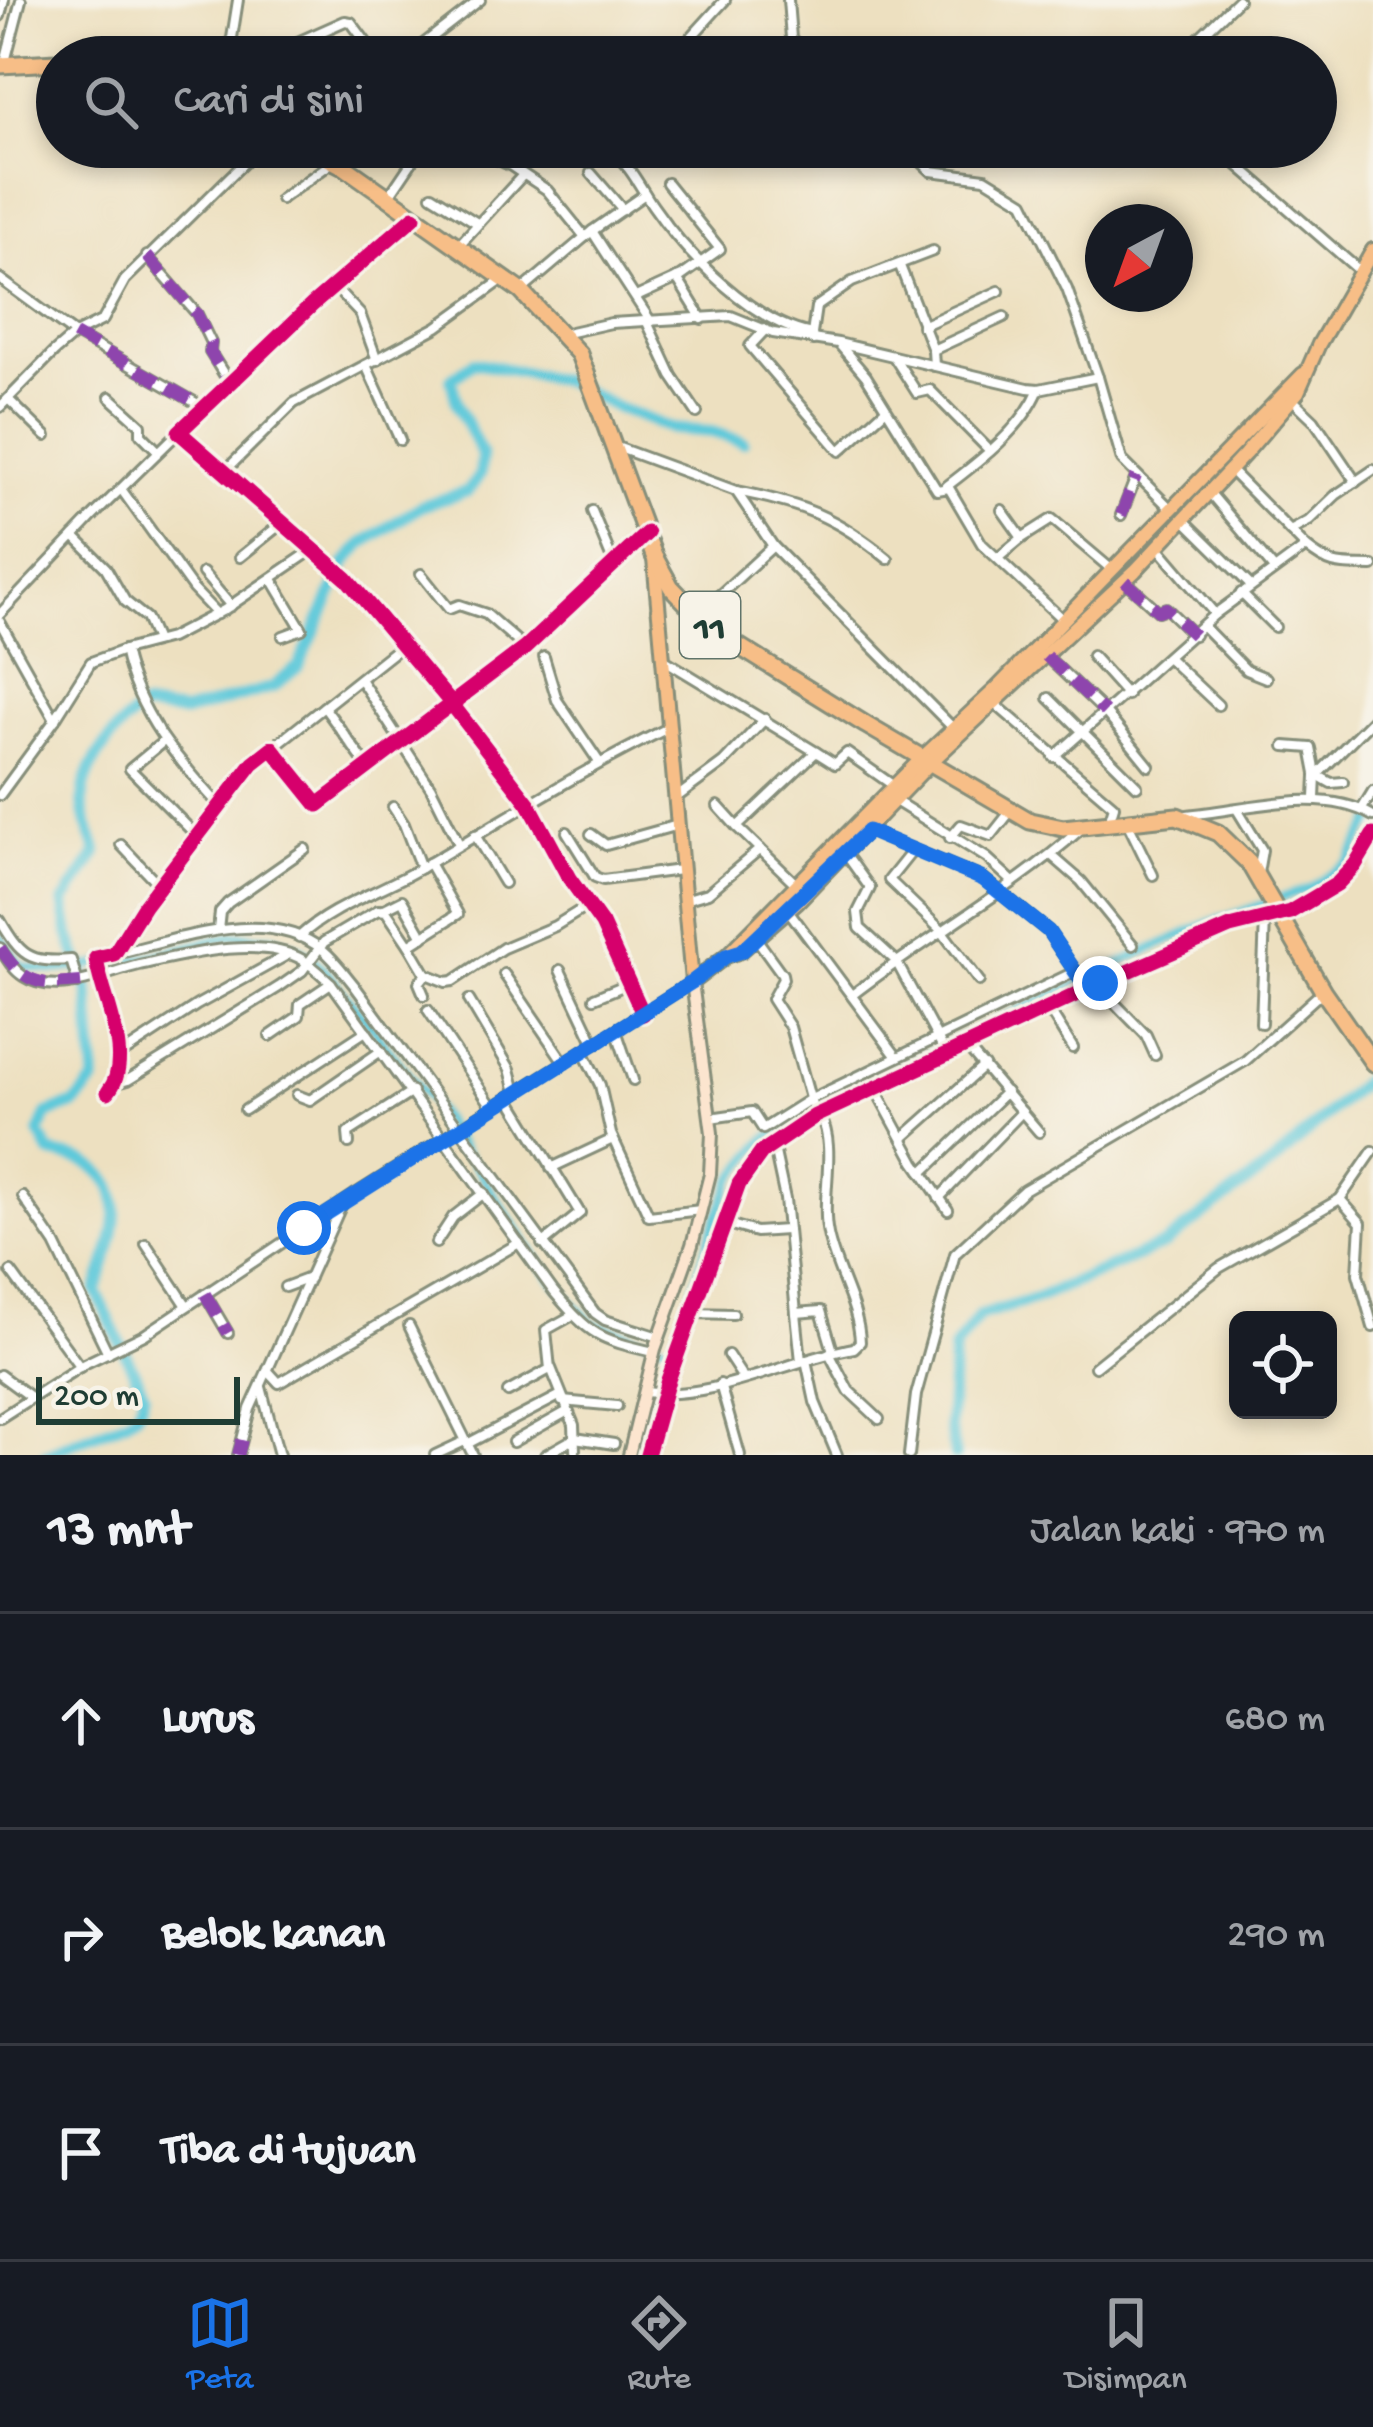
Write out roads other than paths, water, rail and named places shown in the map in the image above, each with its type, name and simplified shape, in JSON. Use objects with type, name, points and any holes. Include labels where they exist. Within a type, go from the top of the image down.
[{"type":"highway","points":[[2,64],[36,63]]},
{"type":"highway","name":"11","points":[[345,168],[521,291],[579,354],[654,556],[671,587],[732,642],[1010,812],[1051,828],[1178,816]]},
{"type":"highway","points":[[1178,816],[1218,833],[1237,850],[1260,881],[1273,915],[1373,1063]]},
{"type":"main road","points":[[726,956],[742,951],[845,854],[897,802],[954,729],[1111,569],[1292,399],[1372,257]]},
{"type":"main road","points":[[692,982],[726,956],[894,786],[994,703],[1130,576],[1230,470],[1240,448],[1304,373]]},
{"type":"main road","points":[[1167,512],[1179,523]]},
{"type":"main road","points":[[629,1455],[656,1393],[656,1344],[710,1174],[710,1118],[682,901],[654,556]]},
{"type":"main road","points":[[1122,558],[1130,576]]},
{"type":"street","points":[[0,16],[4,0]]},
{"type":"street","points":[[2,64],[21,0]]},
{"type":"street","points":[[235,36],[238,0]]},
{"type":"street","points":[[437,36],[479,0]]},
{"type":"street","points":[[692,36],[725,0]]},
{"type":"street","points":[[788,0],[791,36]]},
{"type":"street","points":[[1201,36],[1238,0]]},
{"type":"street","points":[[310,36],[345,20],[361,36]]},
{"type":"street","points":[[0,407],[75,334],[103,320],[125,280],[238,168]]},
{"type":"street","points":[[281,199],[331,168]]},
{"type":"street","points":[[388,197],[408,168]]},
{"type":"street","points":[[511,168],[548,190],[589,234],[636,297],[672,376],[697,413]]},
{"type":"street","points":[[628,168],[701,262],[762,315],[783,325],[813,337],[1039,389],[1094,378]]},
{"type":"street","points":[[929,168],[986,178],[1024,202],[1067,290],[1120,455],[1167,512]]},
{"type":"street","points":[[1241,168],[1361,273]]},
{"type":"street","points":[[591,172],[623,210]]},
{"type":"street","points":[[458,246],[524,175]]},
{"type":"street","points":[[636,297],[677,278],[720,247],[667,183]]},
{"type":"street","points":[[521,291],[645,194]]},
{"type":"street","points":[[432,195],[476,224]]},
{"type":"street","points":[[56,720],[0,618],[158,451],[312,305],[414,217]]},
{"type":"street","points":[[813,337],[815,309],[821,302],[852,282],[934,251]]},
{"type":"street","points":[[147,256],[197,314],[211,343],[210,352],[230,384]]},
{"type":"street","points":[[900,266],[933,350],[934,365]]},
{"type":"street","points":[[677,278],[702,319]]},
{"type":"street","points":[[0,279],[75,334],[205,408]]},
{"type":"street","points":[[224,472],[294,404],[437,327],[503,279]]},
{"type":"street","points":[[922,326],[999,291]]},
{"type":"street","points":[[343,296],[360,314],[377,360]]},
{"type":"street","points":[[561,335],[611,323],[731,316],[788,336],[813,337]]},
{"type":"street","points":[[933,350],[1004,317]]},
{"type":"street","points":[[783,325],[788,336]]},
{"type":"street","points":[[765,330],[750,346],[840,452],[885,410]]},
{"type":"street","points":[[838,343],[859,365],[937,490],[990,451],[1027,411],[1039,389]]},
{"type":"street","points":[[893,356],[917,393],[930,390],[990,451]]},
{"type":"street","points":[[366,365],[400,440]]},
{"type":"street","points":[[110,398],[141,425],[141,434],[158,451]]},
{"type":"street","points":[[8,399],[46,436]]},
{"type":"street","points":[[1292,399],[1312,417],[1356,482]]},
{"type":"street","points":[[179,432],[347,579],[451,703],[529,804],[568,878],[589,905],[643,1014]]},
{"type":"street","points":[[613,446],[736,491],[835,520],[888,559]]},
{"type":"street","points":[[1230,470],[1322,560],[1342,567],[1373,566]]},
{"type":"street","points":[[1290,531],[1373,470]]},
{"type":"street","points":[[1121,515],[1136,476]]},
{"type":"street","points":[[947,486],[982,544],[1063,620]]},
{"type":"street","points":[[121,489],[217,614]]},
{"type":"street","points":[[736,491],[773,546],[954,729]]},
{"type":"street","points":[[1209,492],[1273,568]]},
{"type":"street","points":[[1002,510],[1022,538]]},
{"type":"street","points":[[592,512],[614,564]]},
{"type":"street","points":[[998,558],[1052,519],[1111,569]]},
{"type":"street","points":[[1179,523],[1250,585]]},
{"type":"street","points":[[240,557],[281,524]]},
{"type":"street","points":[[272,748],[316,805],[525,648],[647,533]]},
{"type":"street","points":[[74,536],[106,568],[125,601],[146,618],[156,641]]},
{"type":"street","points":[[698,615],[773,546]]},
{"type":"street","points":[[1158,547],[1215,614]]},
{"type":"street","points":[[1054,757],[1241,592],[1306,547]]},
{"type":"street","points":[[0,795],[56,720],[91,662],[217,614],[314,549]]},
{"type":"street","points":[[202,572],[231,606]]},
{"type":"street","points":[[421,574],[449,610],[459,605],[485,614],[525,648]]},
{"type":"street","points":[[1130,576],[1157,611],[1169,609],[1194,634]]},
{"type":"street","points":[[272,579],[302,628],[283,636]]},
{"type":"street","points":[[1241,592],[1275,627]]},
{"type":"street","points":[[1203,626],[1246,670],[1266,678]]},
{"type":"street","points":[[114,954],[196,835],[253,763],[401,646]]},
{"type":"street","points":[[124,650],[149,718],[221,807]]},
{"type":"street","points":[[1046,656],[1105,712],[1149,766]]},
{"type":"street","points":[[1092,656],[1127,695]]},
{"type":"street","points":[[544,657],[557,700],[598,762]]},
{"type":"street","points":[[662,658],[835,764],[848,753],[894,786]]},
{"type":"street","points":[[1168,658],[1218,705]]},
{"type":"street","points":[[360,679],[431,788],[459,844]]},
{"type":"street","points":[[1049,698],[1137,786]]},
{"type":"street","points":[[994,703],[1114,806],[1106,826]]},
{"type":"street","points":[[324,706],[368,767]]},
{"type":"street","points":[[675,797],[723,763],[765,719]]},
{"type":"street","points":[[1317,775],[1373,719]]},
{"type":"street","points":[[299,937],[319,919],[425,865],[598,762],[669,727]]},
{"type":"street","points":[[164,741],[130,769],[196,835]]},
{"type":"street","points":[[1286,746],[1311,748],[1316,798]]},
{"type":"street","points":[[737,827],[816,752]]},
{"type":"street","points":[[1317,775],[1331,783],[1343,782]]},
{"type":"street","points":[[1178,816],[1316,798],[1367,812],[1373,791]]},
{"type":"street","points":[[897,802],[987,858],[1012,882]]},
{"type":"street","points":[[718,806],[797,885]]},
{"type":"street","points":[[393,807],[458,914],[409,945]]},
{"type":"street","points":[[1238,811],[1262,850],[1260,881]]},
{"type":"street","points":[[950,838],[961,825],[991,836],[1010,812]]},
{"type":"street","points":[[591,834],[606,845],[679,824]]},
{"type":"street","points":[[1128,824],[1153,875]]},
{"type":"street","points":[[852,995],[1052,855],[1083,827]]},
{"type":"street","points":[[868,831],[974,873],[1048,931],[1086,988]]},
{"type":"street","points":[[567,832],[595,877],[604,880],[680,870]]},
{"type":"street","points":[[475,835],[504,883]]},
{"type":"street","points":[[710,1118],[752,1112],[761,1130],[876,1090],[1086,988],[1230,927],[1273,915],[1337,884],[1373,835]]},
{"type":"street","points":[[122,844],[160,886]]},
{"type":"street","points":[[218,930],[220,912],[228,903],[304,849]]},
{"type":"street","points":[[682,901],[708,893],[760,849]]},
{"type":"street","points":[[914,850],[889,880],[941,930],[979,981]]},
{"type":"street","points":[[845,854],[870,888],[858,912],[860,928]]},
{"type":"street","points":[[1052,855],[1082,881],[1132,945]]},
{"type":"street","points":[[423,937],[402,900],[383,909],[346,928],[319,949],[279,987],[111,1088],[116,1058],[114,1022],[97,976],[95,960],[100,955],[218,930],[263,930],[299,937],[319,949],[354,985],[595,1312],[656,1344]]},
{"type":"street","points":[[383,909],[426,974],[446,982],[589,905]]},
{"type":"street","points":[[788,910],[897,1058]]},
{"type":"street","points":[[1261,1023],[1273,915]]},
{"type":"street","points":[[0,920],[28,957],[74,963],[78,980]]},
{"type":"street","points":[[844,924],[860,928],[896,962],[946,1055]]},
{"type":"street","points":[[656,1393],[743,1378],[854,1348],[861,1339],[826,1230],[829,1134],[813,1109],[790,1028],[772,999],[782,974],[756,938]]},
{"type":"street","points":[[0,947],[17,973],[48,984],[234,948],[289,954],[309,962],[331,983],[446,1137],[572,1315],[598,1338],[656,1344]]},
{"type":"street","points":[[116,1058],[196,1005],[289,954]]},
{"type":"street","points":[[560,970],[595,1044]]},
{"type":"street","points":[[647,1455],[656,1393],[692,1313],[739,1184],[772,1143],[813,1109],[897,1058],[1076,971]]},
{"type":"street","points":[[424,994],[419,983],[426,974]]},
{"type":"street","points":[[504,974],[564,1063]]},
{"type":"street","points":[[0,1418],[80,1367],[144,1335],[342,1203],[692,982]]},
{"type":"street","points":[[269,1036],[298,1016],[300,1004],[331,983]]},
{"type":"street","points":[[594,998],[630,983]]},
{"type":"street","points":[[1097,985],[1146,1035],[1155,1054]]},
{"type":"street","points":[[909,1455],[916,1395],[955,1254],[1024,1190],[1245,1061],[1328,998]]},
{"type":"street","points":[[469,1000],[510,1069],[513,1095],[551,1168],[580,1213],[542,1244]]},
{"type":"street","points":[[1048,1008],[1073,1048]]},
{"type":"street","points":[[428,1010],[493,1108]]},
{"type":"street","points":[[616,1030],[633,1080]]},
{"type":"street","points":[[245,1110],[366,1031]]},
{"type":"street","points":[[966,1046],[1039,1132]]},
{"type":"street","points":[[297,1095],[310,1100],[381,1051]]},
{"type":"street","points":[[583,1051],[600,1085],[613,1139],[649,1216],[702,1210]]},
{"type":"street","points":[[903,1138],[984,1066]]},
{"type":"street","points":[[876,1090],[948,1210]]},
{"type":"street","points":[[350,1143],[348,1133],[412,1092]]},
{"type":"street","points":[[922,1173],[1006,1092]]},
{"type":"street","points":[[939,1198],[1022,1112]]},
{"type":"street","points":[[551,1168],[613,1139]]},
{"type":"street","points":[[772,1143],[782,1181],[804,1360],[837,1455]]},
{"type":"street","points":[[1095,1367],[1219,1268],[1340,1199],[1373,1151]]},
{"type":"street","points":[[436,1243],[453,1217],[484,1193]]},
{"type":"street","points":[[23,1197],[55,1244],[112,1351]]},
{"type":"street","points":[[1340,1199],[1361,1223],[1358,1274],[1373,1327]]},
{"type":"street","points":[[238,1455],[261,1386],[342,1203]]},
{"type":"street","points":[[295,1217],[304,1228]]},
{"type":"street","points":[[724,1223],[756,1232],[786,1231]]},
{"type":"street","points":[[268,1371],[279,1384],[519,1243]]},
{"type":"street","points":[[146,1244],[187,1306]]},
{"type":"street","points":[[11,1272],[80,1367]]},
{"type":"street","points":[[285,1287],[310,1277]]},
{"type":"street","points":[[205,1294],[228,1333]]},
{"type":"street","points":[[796,1312],[820,1311],[831,1352],[849,1390],[879,1419]]},
{"type":"street","points":[[692,1313],[733,1314]]},
{"type":"street","points":[[572,1315],[546,1330],[550,1367],[568,1411],[575,1450]]},
{"type":"street","points":[[409,1326],[472,1455]]},
{"type":"street","points":[[728,1355],[743,1378]]},
{"type":"street","points":[[508,1391],[550,1367]]},
{"type":"street","points":[[0,1375],[29,1397]]},
{"type":"street","points":[[720,1384],[740,1455]]},
{"type":"street","points":[[261,1386],[279,1455]]},
{"type":"street","points":[[435,1455],[561,1398],[617,1406]]},
{"type":"street","points":[[513,1442],[568,1411]]},
{"type":"street","points":[[544,1455],[574,1438],[614,1444]]},
{"type":"waterway","points":[[44,1455],[132,1417],[144,1393],[96,1291],[116,1222],[112,1188],[87,1163],[50,1153],[39,1133],[47,1114],[75,1104],[95,1081],[89,992],[69,934],[64,902],[97,853],[83,796],[104,746],[143,708],[184,713],[273,687],[299,666],[346,563],[362,544],[421,506],[468,491],[480,474],[482,455],[457,404],[451,379],[474,362],[568,382],[672,429],[712,432],[743,442]]},
{"type":"waterway","points":[[640,1455],[714,1224],[732,1180],[766,1138],[813,1109],[976,1029],[1210,922],[1310,888],[1348,862],[1373,819]]},
{"type":"waterway","points":[[0,935],[22,966],[53,971],[145,957],[234,935],[273,937],[301,948],[328,972],[434,1106],[552,1280],[591,1322],[673,1347]]},
{"type":"waterway","points":[[955,1455],[949,1425],[954,1349],[979,1316],[1035,1299],[1165,1244],[1276,1161],[1373,1073]]}]
